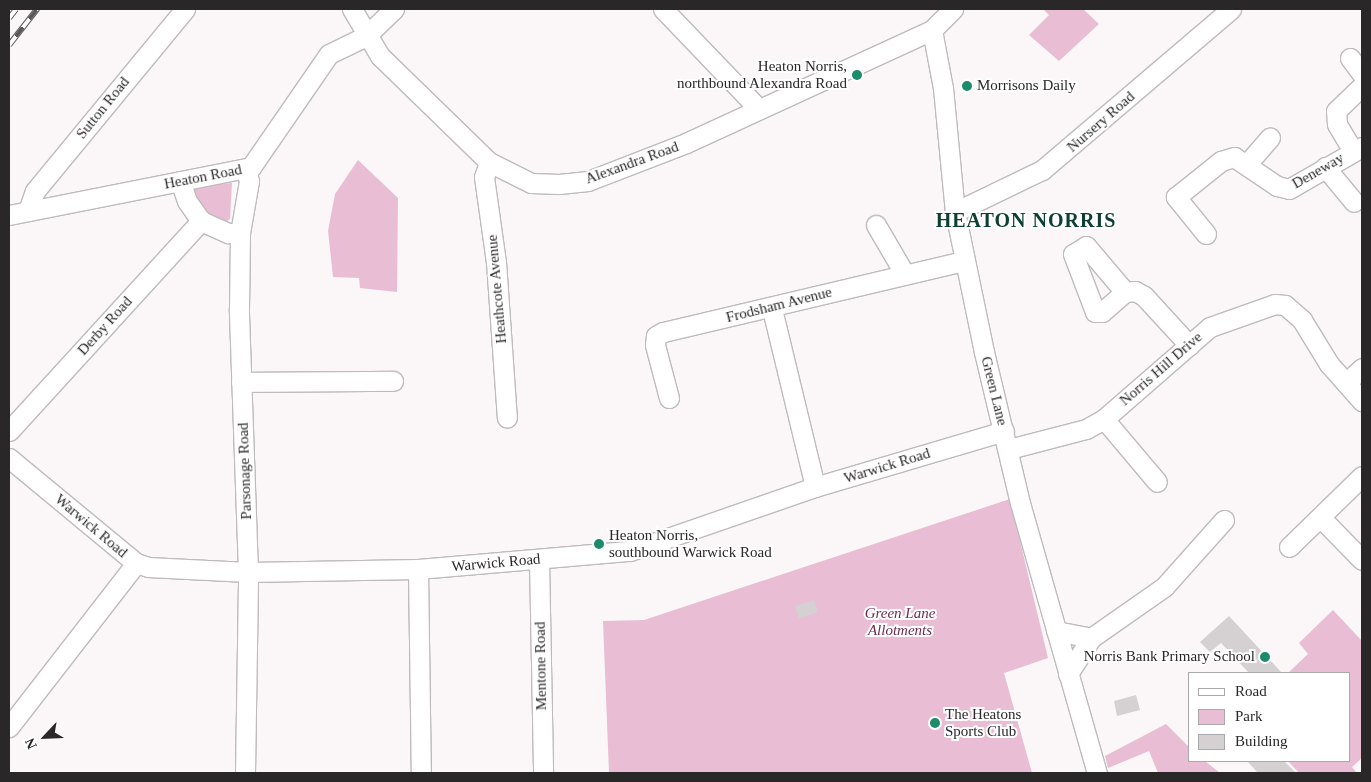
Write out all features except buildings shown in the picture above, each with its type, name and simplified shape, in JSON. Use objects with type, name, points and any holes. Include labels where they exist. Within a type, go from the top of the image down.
[{"type":"street","name":"Sutton Road","points":[[28,212],[35,191],[186,9]]},
{"type":"street","points":[[352,9],[366,36]]},
{"type":"street","name":"Heaton Road","points":[[9,215],[246,169],[261,156],[324,61],[338,49],[366,36],[394,9]]},
{"type":"street","points":[[663,9],[759,109]]},
{"type":"street","points":[[932,30],[953,9]]},
{"type":"street","name":"Nursery Road","points":[[955,212],[1042,170],[1231,9]]},
{"type":"street","name":"Alexandra Road","points":[[366,36],[380,56],[489,162],[531,183],[588,181],[686,143],[932,30]]},
{"type":"street","name":"Green Lane","points":[[932,30],[943,88],[955,212],[964,261],[1004,431],[1056,631],[1097,773]]},
{"type":"street","points":[[1350,58],[1362,74]]},
{"type":"street","points":[[1358,149],[1337,124],[1336,111],[1362,86]]},
{"type":"street","points":[[1247,164],[1270,138]]},
{"type":"street","name":"Deneway","points":[[1206,234],[1176,197],[1226,158],[1234,157],[1285,189],[1358,149]]},
{"type":"street","name":"Heathcote Avenue","points":[[489,162],[484,177],[496,262],[507,418]]},
{"type":"street","points":[[1325,167],[1354,202]]},
{"type":"street","name":"Parsonage Road","points":[[245,773],[248,572],[241,382],[240,233],[249,181],[246,169]]},
{"type":"street","points":[[180,181],[190,206],[201,221],[228,233],[240,233]]},
{"type":"street","name":"Derby Road","points":[[9,431],[201,221]]},
{"type":"street","points":[[876,225],[904,273]]},
{"type":"street","name":"Frodsham Avenue","points":[[669,398],[655,345],[656,336],[663,332],[772,309],[904,273],[964,261]]},
{"type":"street","points":[[1125,292],[1135,291],[1144,296],[1189,345]]},
{"type":"street","name":"Norris Hill Drive","points":[[1009,449],[1086,429],[1104,419],[1210,327],[1275,304],[1285,305],[1302,320],[1317,348],[1362,402]]},
{"type":"street","points":[[772,309],[815,487]]},
{"type":"street","points":[[1346,383],[1362,368]]},
{"type":"street","points":[[241,382],[394,381]]},
{"type":"street","points":[[1104,419],[1157,482]]},
{"type":"street","name":"Warwick Road","points":[[9,458],[136,563],[162,570],[248,572],[418,569],[630,551],[815,487],[1004,431]]},
{"type":"street","points":[[1289,547],[1362,476]]},
{"type":"street","points":[[1320,517],[1362,560]]},
{"type":"street","points":[[1068,674],[1091,638],[1164,587],[1224,520]]},
{"type":"street","name":"Mentone Road","points":[[539,559],[543,773]]},
{"type":"street","points":[[9,727],[136,563]]},
{"type":"street","points":[[418,569],[421,773]]},
{"type":"street","points":[[1056,631],[1091,638]]},
{"type":"green space","points":[[1043,9],[1083,9],[1099,24],[1059,61],[1029,35],[1049,15]]},
{"type":"green space","points":[[358,160],[398,198],[397,292],[360,288],[359,278],[333,277],[328,231],[335,194]]},
{"type":"green space","points":[[232,183],[230,219],[226,222],[202,212],[191,186]]},
{"type":"green space","name":"Green Lane Allotments","points":[[1010,499],[1048,658],[1004,673],[1032,773],[609,773],[603,621],[644,620]]},
{"type":"green space","points":[[1333,610],[1362,641],[1362,758],[1352,767],[1357,773],[1299,773],[1289,762],[1351,762],[1351,672],[1289,672],[1308,654],[1299,643]]},
{"type":"green space","points":[[1166,724],[1188,746],[1188,762],[1206,762],[1220,773],[1158,773],[1149,751],[1108,768],[1105,756]]},
{"type":"railway","points":[[9,18],[16,9]]},
{"type":"railway","points":[[9,45],[37,9]]},
{"type":"place","name":"Heaton Norris, northbound Alexandra Road","points":[[857,75]]},
{"type":"place","name":"Morrisons Daily","points":[[967,86]]},
{"type":"place","name":"Heaton Norris, southbound Warwick Road","points":[[599,544]]},
{"type":"place","name":"Norris Bank Primary School","points":[[1265,657]]},
{"type":"place","name":"The Heatons Sports Club","points":[[935,723]]},
{"type":"district","name":"HEATON NORRIS","points":[[1026,220]]}]
